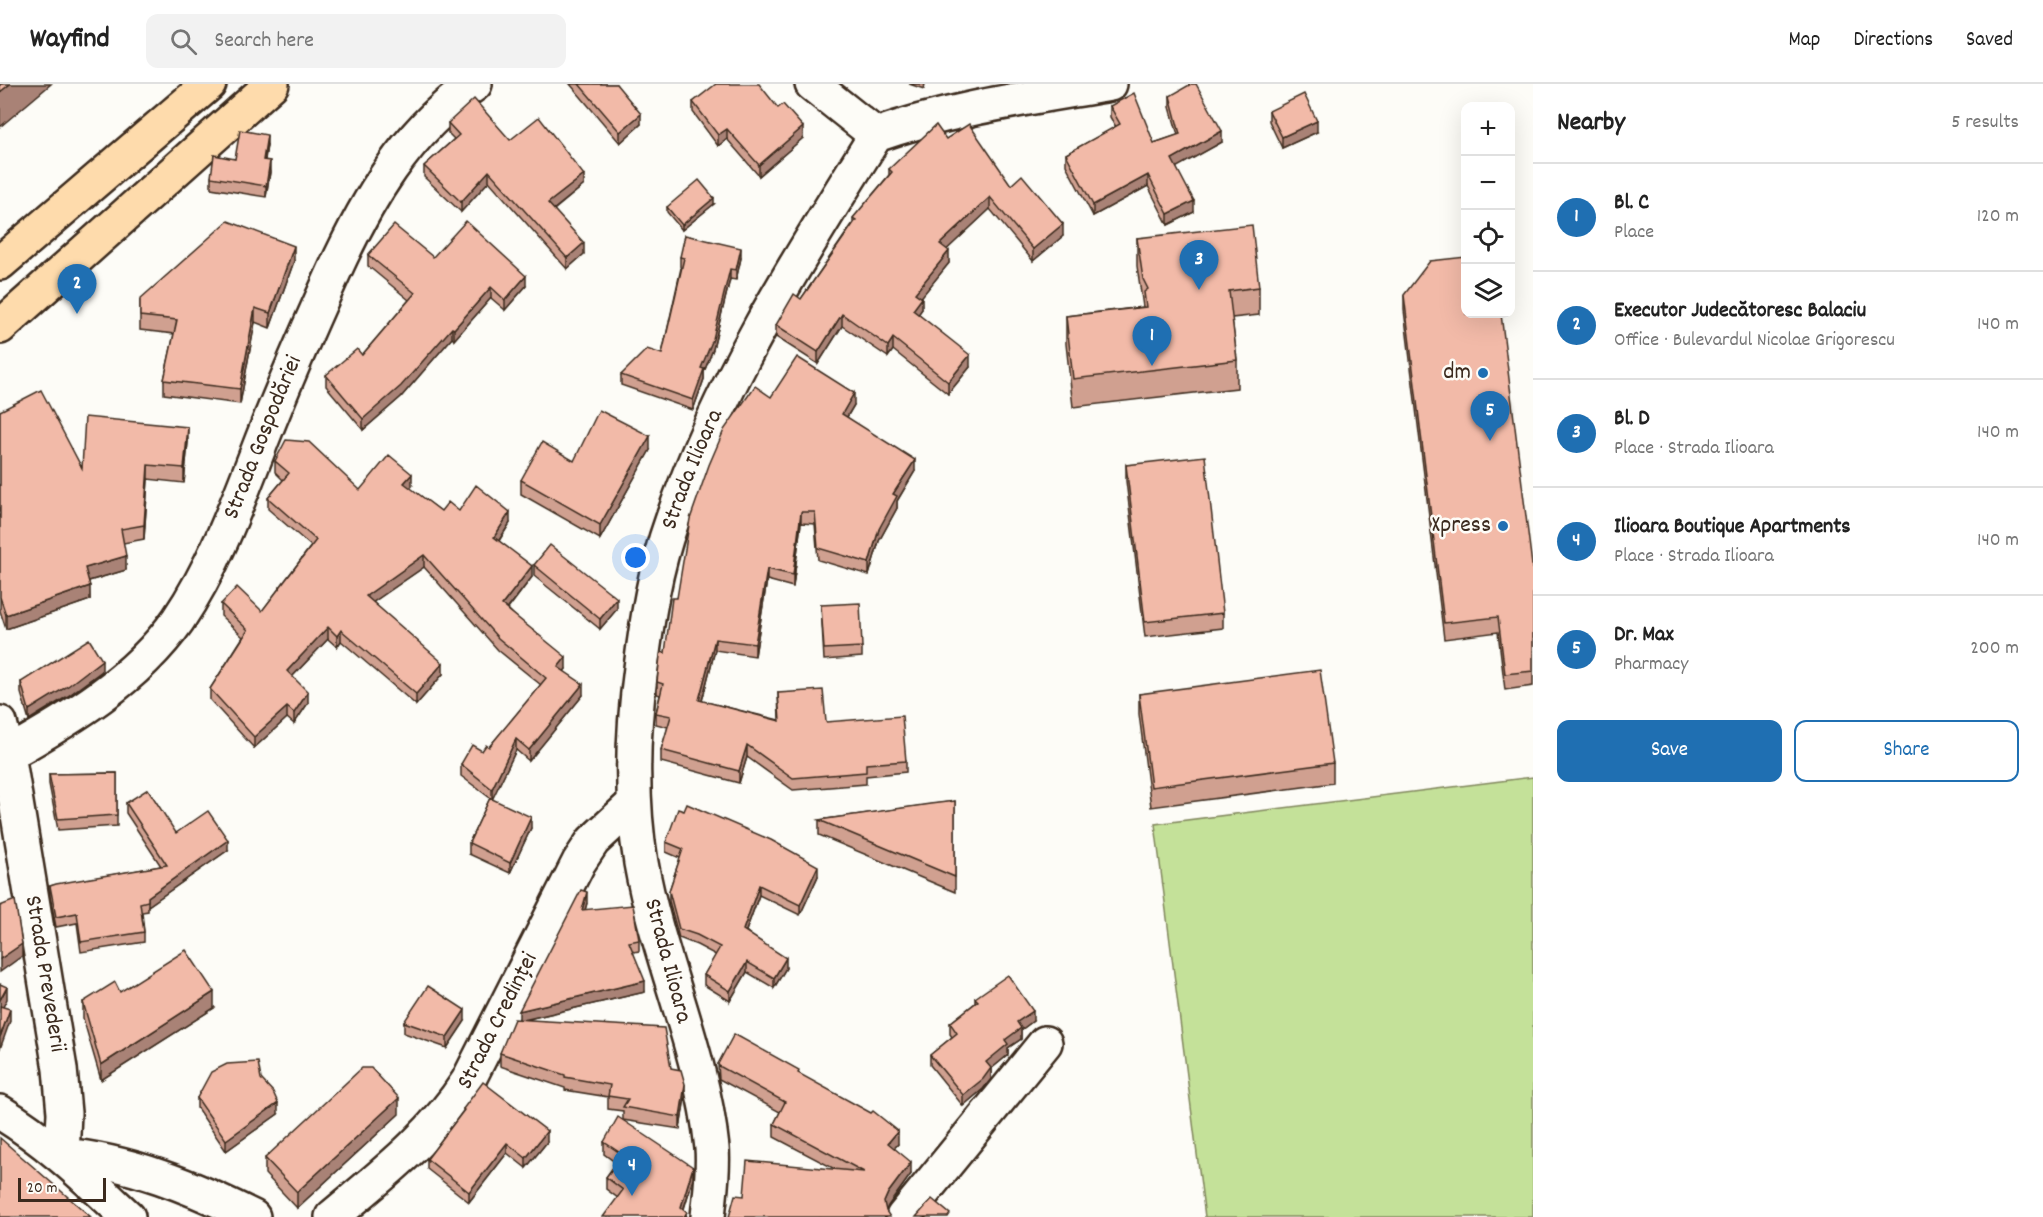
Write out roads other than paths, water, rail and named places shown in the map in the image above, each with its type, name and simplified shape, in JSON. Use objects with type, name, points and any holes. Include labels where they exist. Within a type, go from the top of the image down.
[{"type":"main road","points":[[0,263],[209,84]]},
{"type":"main road","points":[[0,327],[272,84]]},
{"type":"street","name":"Strada Gospodăriei","points":[[4,739],[58,724],[115,686],[150,654],[177,621],[205,575],[224,537],[290,371],[343,251],[367,206],[385,176],[422,129],[442,109],[475,84]]},
{"type":"street","points":[[817,86],[876,135],[953,112],[1110,84]]},
{"type":"street","name":"Strada Ilioara","points":[[708,1217],[712,1151],[706,1109],[697,1068],[650,903],[633,804],[633,742],[648,612],[671,523],[705,436],[761,323],[876,135]]},
{"type":"street","name":"Strada Prevederii","points":[[4,739],[60,1069],[64,1113],[62,1155]]},
{"type":"street","name":"Strada Credinței","points":[[332,1217],[406,1155],[453,1104],[468,1081],[579,862],[593,841],[633,804]]},
{"type":"street","points":[[903,1217],[1045,1043]]},
{"type":"street","points":[[0,1112],[62,1155],[128,1217]]},
{"type":"street","points":[[62,1155],[120,1164],[212,1197],[253,1217]]},
{"type":"place","name":"Bl. D","points":[[1199,290]]},
{"type":"place","name":"Executor Judecătoresc Balaciu","points":[[77,314]]},
{"type":"place","name":"Bl. C","points":[[1152,366]]},
{"type":"place","name":"dm","points":[[1483,373]]},
{"type":"place","name":"Dr. Max","points":[[1490,441]]},
{"type":"place","name":"Xpress","points":[[1503,526]]},
{"type":"place","name":"Ilioara Boutique Apartments","points":[[632,1196]]}]
